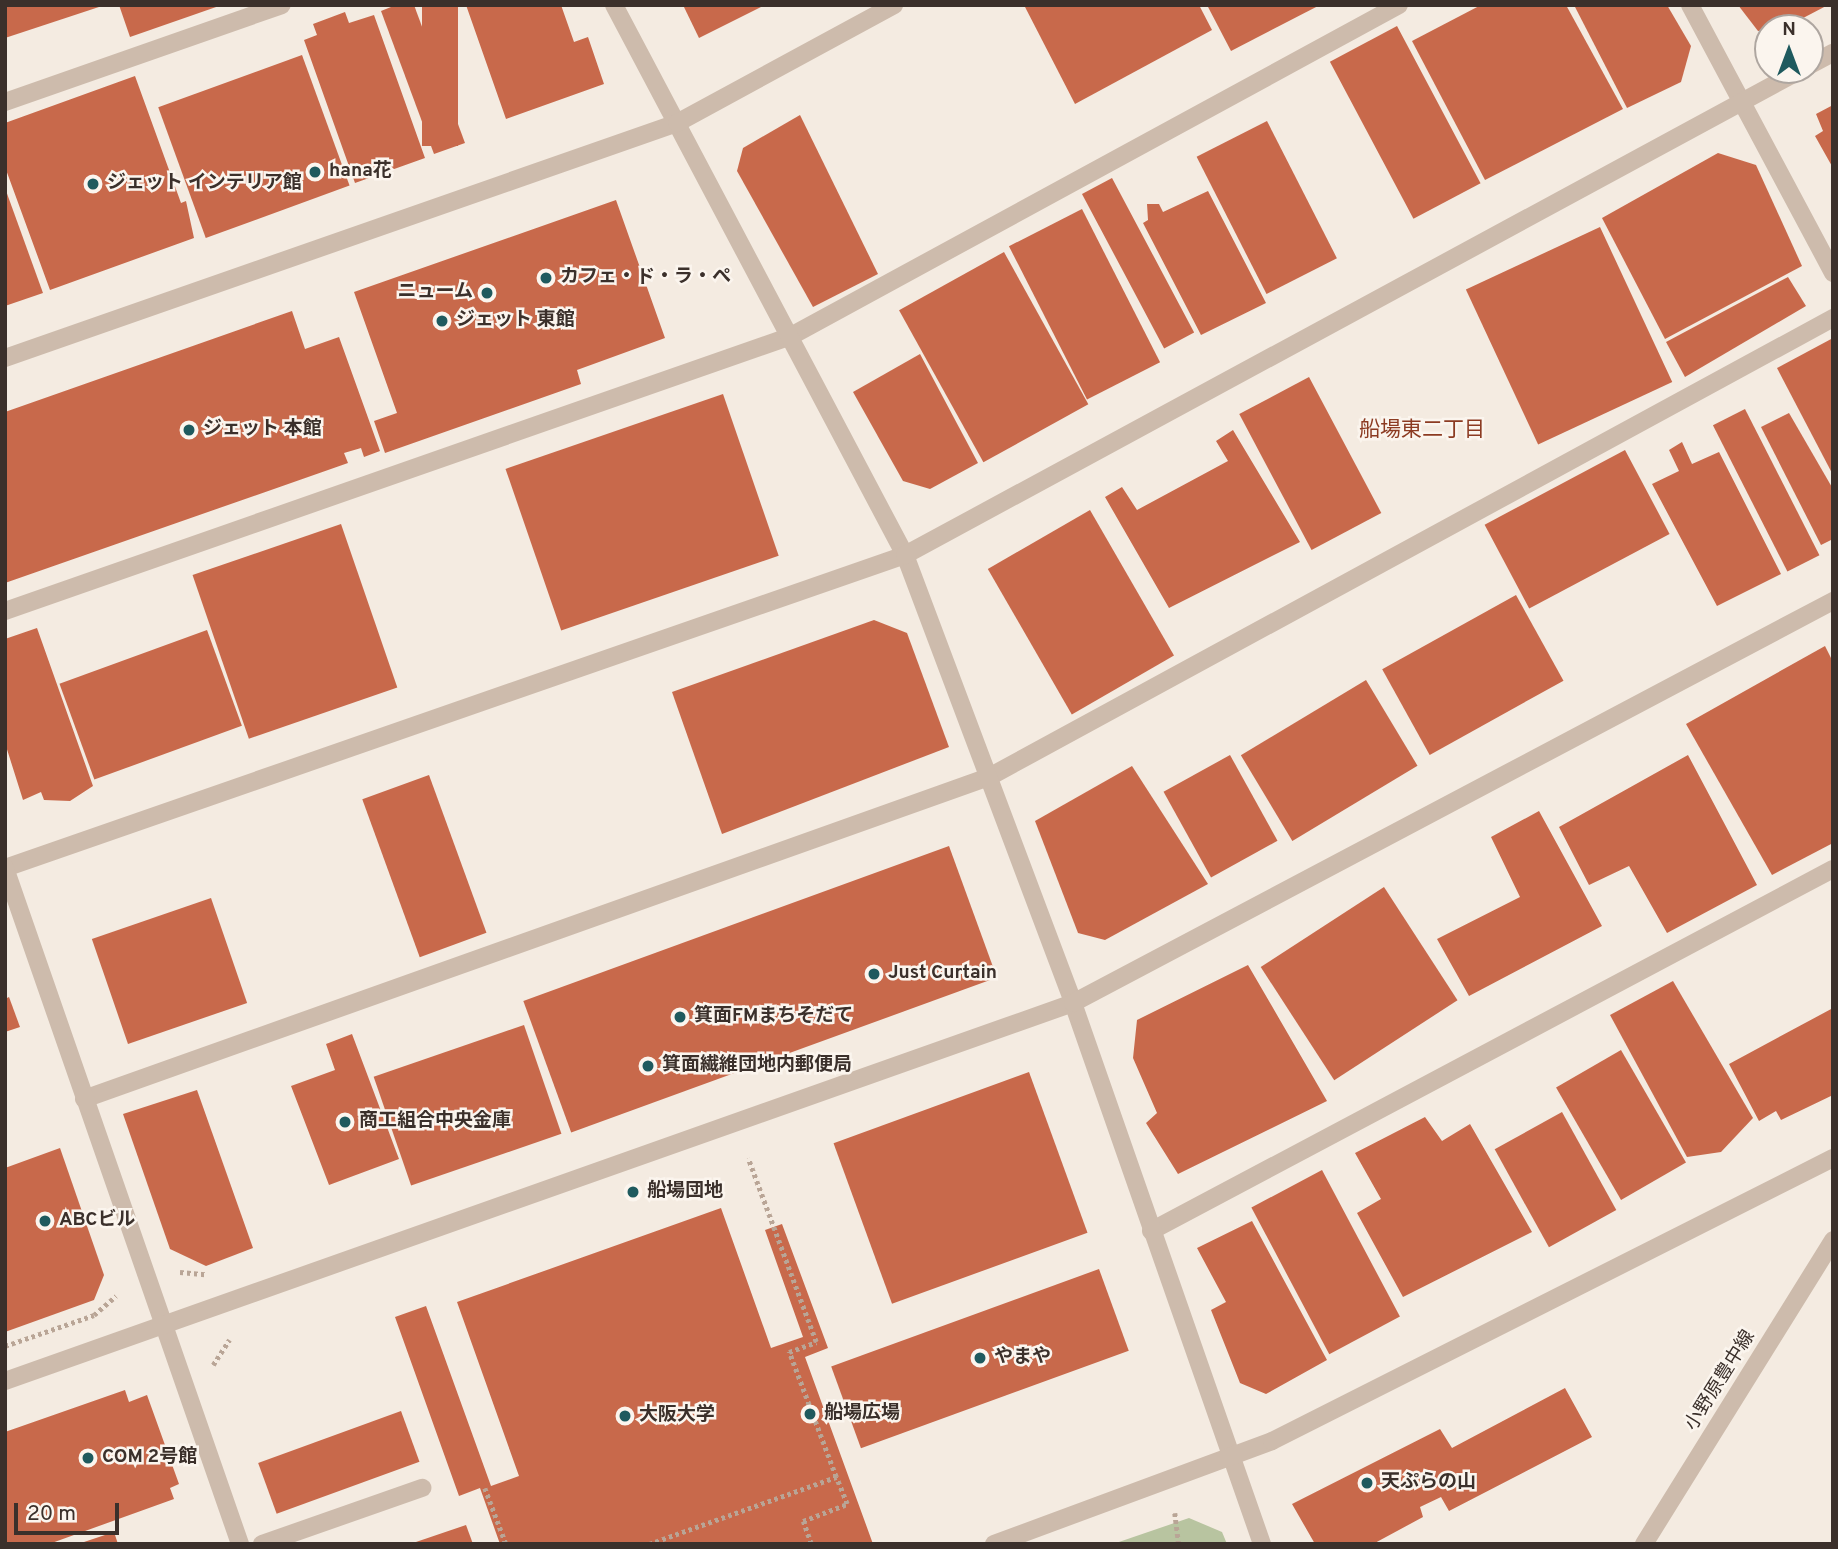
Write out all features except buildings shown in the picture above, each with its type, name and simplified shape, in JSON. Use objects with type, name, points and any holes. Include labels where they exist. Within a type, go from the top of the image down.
[{"type":"street","points":[[5,102],[282,5]]},
{"type":"street","points":[[614,5],[905,555],[1073,1003],[1262,1544]]},
{"type":"street","points":[[5,358],[677,123],[894,5]]},
{"type":"street","points":[[5,611],[791,336],[1399,5]]},
{"type":"street","points":[[1690,5],[1833,273]]},
{"type":"street","points":[[240,1544],[5,868],[905,555],[1775,84]]},
{"type":"street","points":[[84,1099],[989,777],[1833,318]]},
{"type":"street","points":[[5,1381],[1073,1003],[1833,601]]},
{"type":"street","points":[[1151,1231],[1833,869]]},
{"type":"street","points":[[994,1544],[1230,1458],[1833,1158]]},
{"type":"street","name":"小野原豊中線","points":[[1644,1544],[1833,1240]]},
{"type":"street","points":[[262,1544],[422,1489]]},
{"type":"path","points":[[748,1158],[816,1342],[789,1352],[847,1504],[803,1521],[811,1544]]},
{"type":"path","points":[[180,1272],[205,1274]]},
{"type":"path","points":[[5,1346],[94,1315],[116,1296]]},
{"type":"path","points":[[213,1364],[229,1339]]},
{"type":"path","points":[[649,1544],[836,1477]]},
{"type":"path","points":[[485,1489],[506,1544]]},
{"type":"path","points":[[1175,1513],[1179,1544]]},
{"type":"green space","points":[[1189,1518],[1222,1532],[1227,1544],[1113,1544]]},
{"type":"place","name":"hana花","points":[[315,172]]},
{"type":"place","name":"ジェット インテリア館","points":[[93,184]]},
{"type":"place","name":"カフェ・ド・ラ・ぺ","points":[[546,278]]},
{"type":"place","name":"ニューム","points":[[487,293]]},
{"type":"place","name":"ジェット 東館","points":[[442,321]]},
{"type":"place","name":"ジェット 本館","points":[[189,430]]},
{"type":"place","name":"Just Curtain","points":[[874,974]]},
{"type":"place","name":"箕面FMまちそだて","points":[[680,1017]]},
{"type":"place","name":"箕面繊維団地内郵便局","points":[[648,1066]]},
{"type":"place","name":"商工組合中央金庫","points":[[345,1122]]},
{"type":"place","name":"船場団地","points":[[633,1192]]},
{"type":"place","name":"ABCビル","points":[[45,1221]]},
{"type":"place","name":"やまや","points":[[980,1358]]},
{"type":"place","name":"船場広場","points":[[810,1414]]},
{"type":"place","name":"大阪大学","points":[[625,1416]]},
{"type":"place","name":"COM 2号館","points":[[88,1458]]},
{"type":"place","name":"天ぷらの山","points":[[1367,1483]]},
{"type":"district","name":"船場東二丁目","points":[[1422,431]]}]
